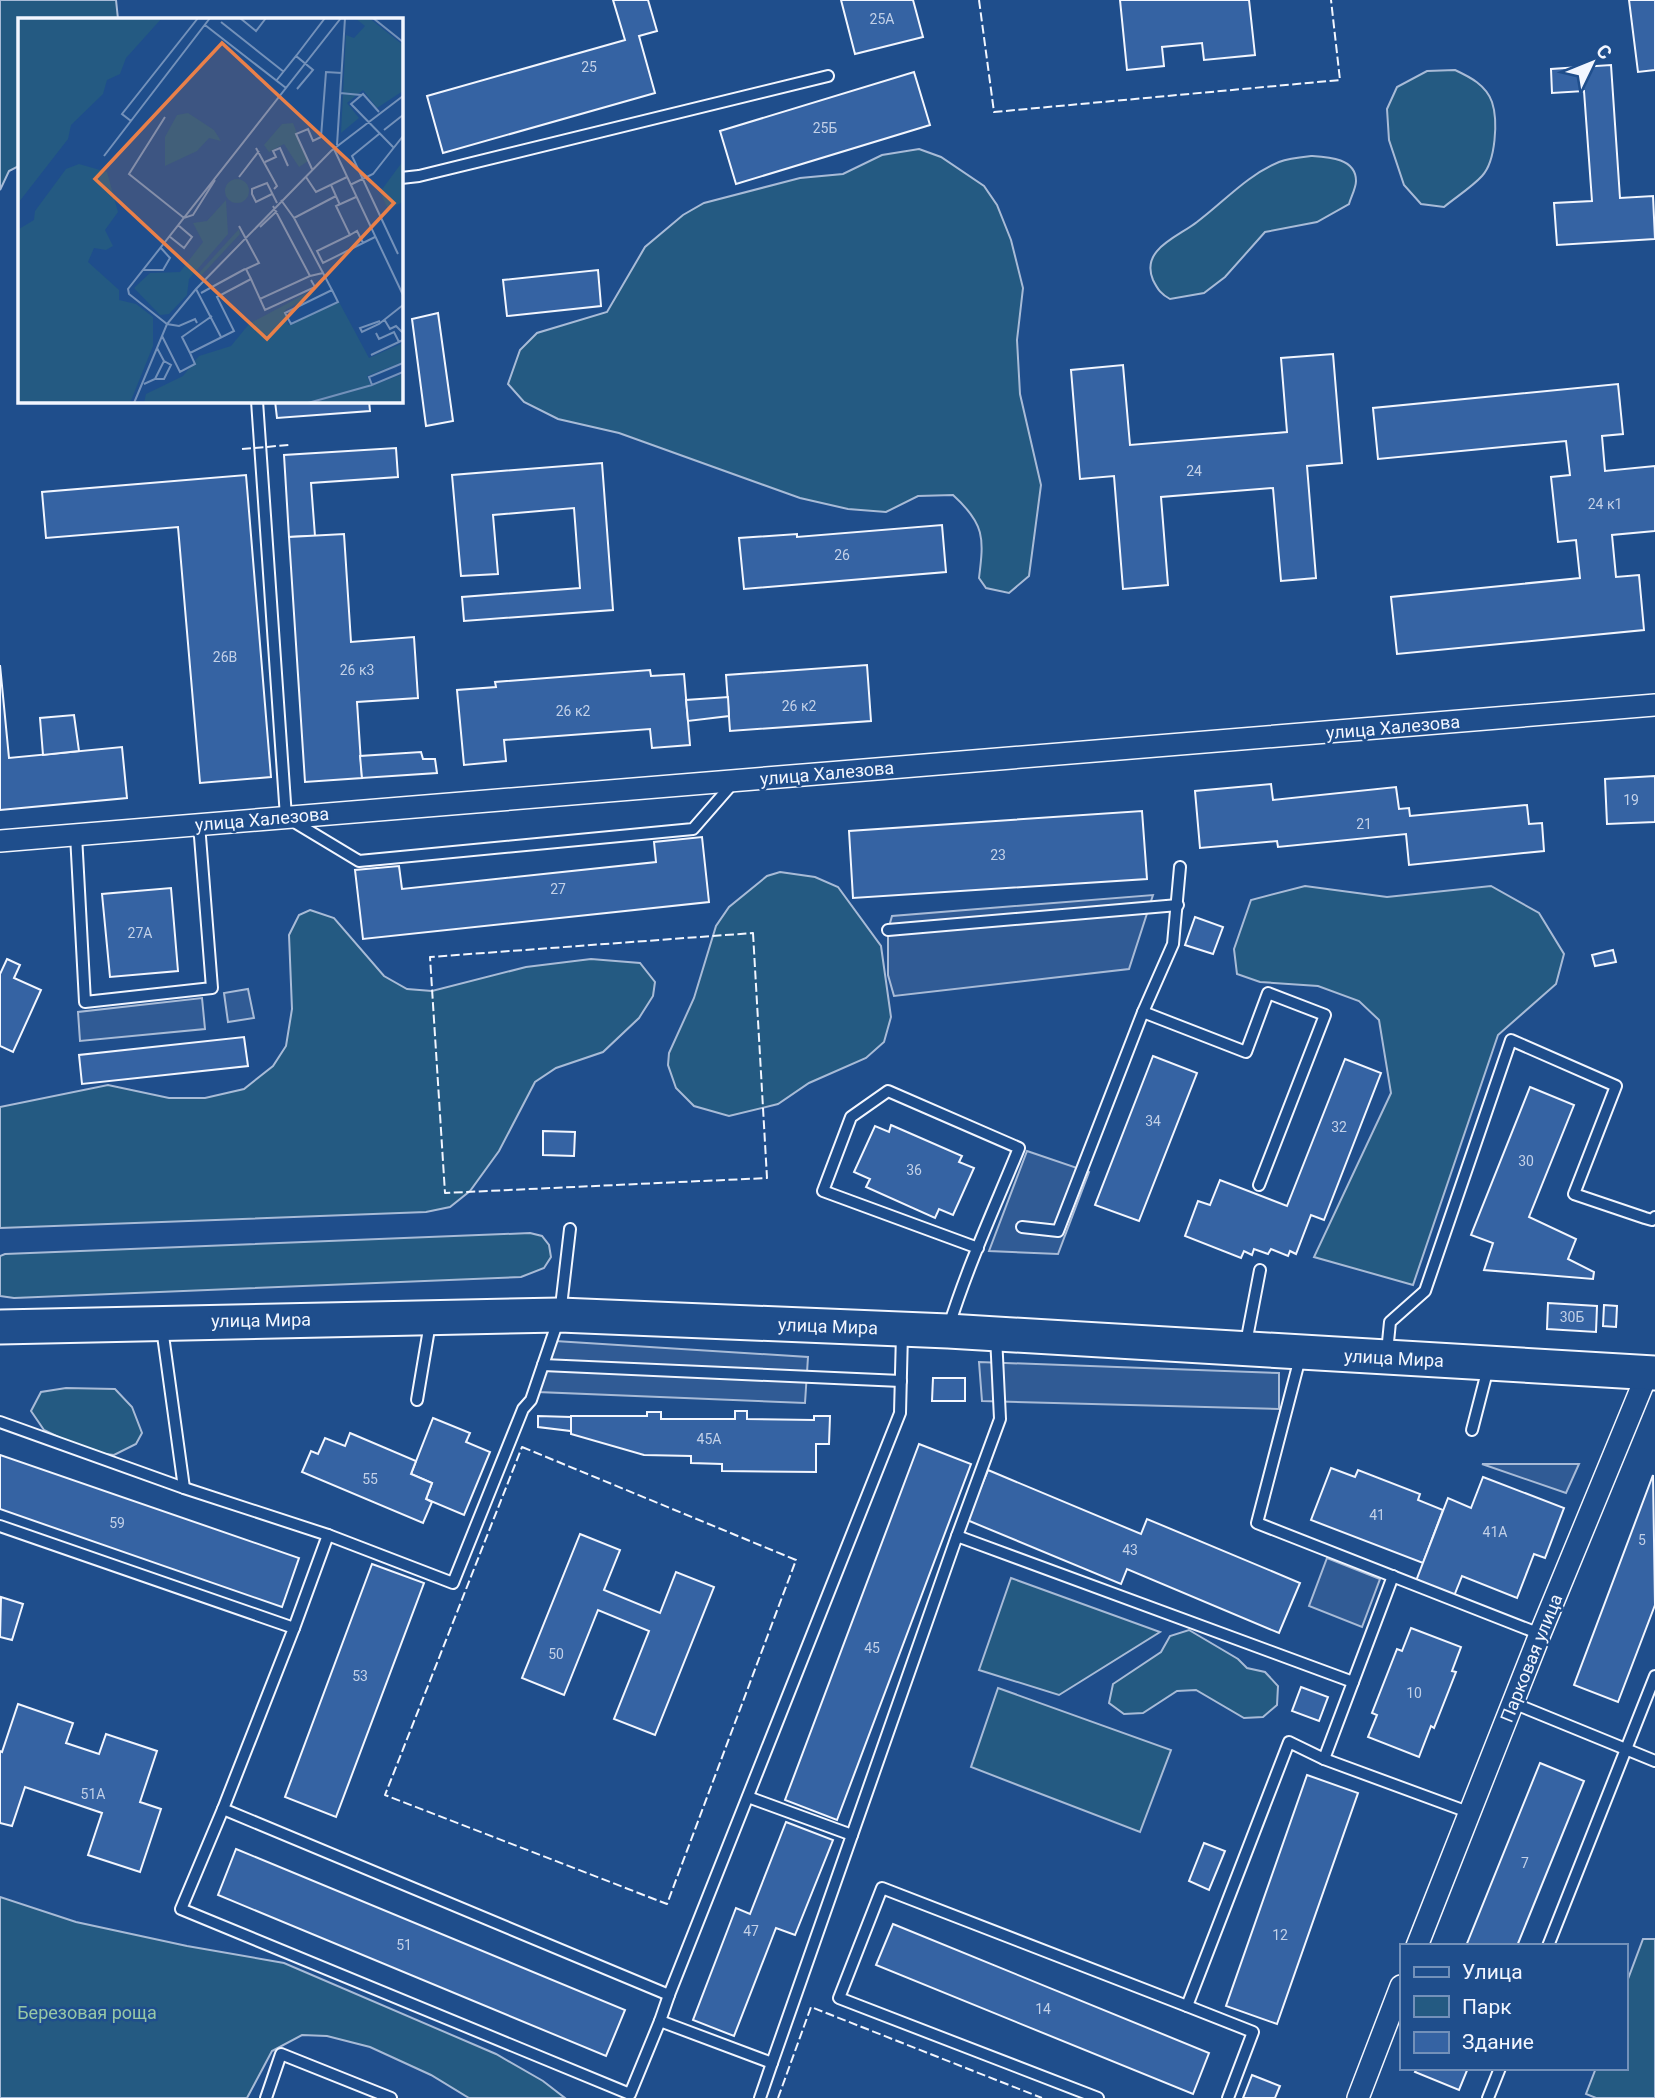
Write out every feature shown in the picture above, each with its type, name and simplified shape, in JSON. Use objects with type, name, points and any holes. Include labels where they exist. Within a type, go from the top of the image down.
[{"type":"main road","name":"улица Мира","points":[[0,1327],[560,1315],[996,1333],[1652,1372]]},
{"type":"street","name":"улица Халезова","points":[[0,841],[1655,705]]},
{"type":"street","name":"Парковая улица","points":[[1418,1944],[1540,1634],[1652,1372]]},
{"type":"street","points":[[1358,2098],[1400,1989]]},
{"type":"lane","points":[[402,178],[419,176],[828,76]]},
{"type":"lane","points":[[257,402],[286,817],[359,861],[693,829],[736,780]]},
{"type":"lane","points":[[76,835],[85,1002],[212,988],[199,824]]},
{"type":"lane","points":[[1022,1227],[1058,1231],[1143,1012],[1173,944],[1180,867]]},
{"type":"lane","points":[[888,930],[1178,905]]},
{"type":"lane","points":[[1143,1012],[1245,1052],[1268,993],[1325,1015],[1259,1185]]},
{"type":"lane","points":[[1387,1358],[1390,1322],[1425,1291],[1511,1040],[1616,1086],[1574,1194],[1652,1220],[1655,1217]]},
{"type":"lane","points":[[948,1331],[963,1283],[978,1248],[1019,1148],[888,1091],[851,1117],[823,1191],[978,1248]]},
{"type":"lane","points":[[0,1422],[184,1488],[327,1535],[453,1583],[523,1409],[531,1400],[560,1315],[569,1229]]},
{"type":"lane","points":[[1245,1349],[1260,1270]]},
{"type":"lane","points":[[417,1400],[432,1316]]},
{"type":"lane","points":[[162,1322],[170,1400],[184,1488]]},
{"type":"lane","points":[[327,1535],[294,1628],[181,1909],[630,2094],[901,1413],[902,1329]]},
{"type":"lane","points":[[760,2098],[1000,1419],[996,1333]]},
{"type":"lane","points":[[1302,1352],[1256,1523],[1540,1634]]},
{"type":"lane","points":[[1472,1430],[1489,1363]]},
{"type":"lane","points":[[543,1365],[901,1381]]},
{"type":"lane","points":[[502,1464],[513,1469]]},
{"type":"lane","points":[[0,1526],[294,1628]]},
{"type":"lane","points":[[957,1536],[1353,1682]]},
{"type":"lane","points":[[1324,1759],[1393,1576]]},
{"type":"lane","points":[[1549,1944],[1655,1676]]},
{"type":"lane","points":[[1513,1703],[1655,1761]]},
{"type":"lane","points":[[1187,2006],[1289,1742],[1324,1759],[1468,1812]]},
{"type":"lane","points":[[748,1797],[852,1835]]},
{"type":"lane","points":[[223,1809],[669,1995]]},
{"type":"lane","points":[[1098,2098],[839,1998],[882,1888],[1253,2032],[1228,2098]]},
{"type":"lane","points":[[660,2021],[772,2063]]},
{"type":"lane","points":[[266,2098],[281,2054],[391,2098]]},
{"type":"lane","points":[[1488,2098],[1499,2070]]},
{"type":"green space","points":[[0,0],[116,0],[118,18],[18,18],[18,166],[9,171],[0,190]]},
{"type":"green space","points":[[1455,70],[1477,82],[1492,102],[1495,119],[1493,151],[1482,176],[1444,207],[1421,204],[1404,185],[1389,140],[1387,109],[1397,87],[1427,71]]},
{"type":"green space","points":[[919,149],[941,157],[984,186],[997,205],[1011,240],[1023,288],[1017,340],[1020,394],[1041,485],[1029,576],[1009,593],[986,588],[979,578],[982,552],[980,532],[964,505],[953,495],[918,496],[886,512],[848,509],[800,498],[619,433],[558,419],[524,402],[508,384],[520,350],[537,333],[607,312],[645,247],[683,215],[704,203],[800,178],[843,174],[882,155]]},
{"type":"green space","points":[[1311,156],[1340,160],[1355,173],[1356,181],[1349,204],[1317,222],[1265,232],[1225,277],[1204,293],[1170,299],[1160,291],[1150,269],[1156,252],[1163,245],[1267,168],[1279,162]]},
{"type":"green space","points":[[780,872],[815,877],[838,887],[881,946],[891,1017],[884,1042],[866,1058],[809,1083],[778,1104],[729,1116],[694,1106],[676,1088],[668,1065],[669,1053],[694,998],[716,926],[729,907],[767,876]]},
{"type":"green space","points":[[1305,886],[1387,897],[1491,886],[1539,913],[1564,954],[1556,984],[1498,1035],[1413,1285],[1314,1257],[1391,1093],[1379,1020],[1359,1001],[1318,986],[1260,982],[1237,974],[1234,949],[1251,900]]},
{"type":"green space","points":[[310,910],[334,918],[384,976],[407,989],[432,991],[526,967],[591,959],[640,963],[655,982],[653,996],[639,1018],[603,1052],[556,1068],[535,1082],[499,1151],[470,1191],[450,1207],[426,1212],[0,1228],[0,1107],[108,1085],[169,1098],[205,1098],[244,1089],[273,1066],[286,1046],[292,1009],[289,935],[299,915]]},
{"type":"green space","points":[[530,1233],[542,1236],[549,1245],[551,1257],[544,1268],[521,1277],[14,1298],[0,1296],[0,1256],[5,1254]]},
{"type":"green space","points":[[66,1388],[115,1389],[132,1407],[142,1433],[136,1444],[114,1455],[89,1452],[44,1430],[31,1411],[41,1392]]},
{"type":"green space","points":[[1011,1578],[1160,1632],[1059,1695],[979,1670]]},
{"type":"green space","points":[[1189,1630],[1238,1659],[1247,1668],[1265,1672],[1278,1686],[1277,1705],[1263,1717],[1244,1718],[1196,1690],[1177,1691],[1143,1713],[1124,1714],[1109,1703],[1113,1684],[1161,1652],[1170,1636]]},
{"type":"green space","points":[[998,1688],[1171,1750],[1140,1832],[971,1767]]},
{"type":"green space","name":"Березовая роща","points":[[0,1897],[76,1922],[284,1963],[496,2054],[543,2081],[565,2098],[469,2098],[431,2075],[370,2047],[327,2036],[302,2035],[272,2051],[247,2098],[0,2098]]},
{"type":"green space","points":[[1643,1939],[1655,1939],[1655,2098],[1596,2098],[1586,2094],[1595,2070],[1627,2070],[1627,1982]]},
{"type":"shaded area","points":[[1153,895],[1129,969],[894,996],[888,975],[888,930],[892,916]]},
{"type":"shaded area","points":[[248,989],[254,1018],[228,1022],[224,993]]},
{"type":"shaded area","points":[[202,998],[205,1029],[80,1041],[78,1012]]},
{"type":"shaded area","points":[[1027,1151],[1089,1172],[1058,1254],[989,1251]]},
{"type":"shaded area","points":[[555,1341],[808,1357],[805,1403],[538,1392]]},
{"type":"shaded area","points":[[979,1362],[1279,1373],[1279,1409],[982,1401]]},
{"type":"shaded area","points":[[1482,1464],[1579,1464],[1566,1493]]},
{"type":"shaded area","points":[[1327,1558],[1380,1579],[1362,1627],[1309,1606]]},
{"type":"building","points":[[613,0],[648,0],[657,31],[639,36],[655,93],[443,153],[427,96],[625,40]]},
{"type":"building","points":[[841,0],[913,0],[923,37],[855,54]]},
{"type":"building","points":[[1120,0],[1249,0],[1255,55],[1204,60],[1202,43],[1162,47],[1164,66],[1127,70]]},
{"type":"building","points":[[1629,0],[1655,0],[1655,70],[1638,72]]},
{"type":"building","points":[[1611,65],[1620,198],[1653,196],[1655,239],[1557,245],[1554,203],[1592,201],[1584,91],[1552,93],[1551,69]]},
{"type":"building","points":[[914,72],[930,125],[736,184],[720,131]]},
{"type":"building","points":[[598,270],[601,306],[507,316],[503,280]]},
{"type":"building","points":[[438,313],[453,421],[426,426],[412,319]]},
{"type":"building","points":[[1333,354],[1342,463],[1307,466],[1316,578],[1281,581],[1273,488],[1161,497],[1168,585],[1123,589],[1114,476],[1080,479],[1071,370],[1123,365],[1130,445],[1287,432],[1281,358]]},
{"type":"building","points":[[1618,384],[1623,434],[1602,436],[1605,471],[1655,466],[1655,531],[1612,535],[1616,577],[1639,575],[1644,630],[1397,654],[1391,597],[1580,578],[1576,540],[1558,542],[1551,477],[1570,475],[1566,441],[1378,459],[1373,408]]},
{"type":"building","points":[[275,402],[369,402],[370,411],[277,418]]},
{"type":"building","points":[[396,448],[398,477],[311,483],[315,536],[289,537],[284,455]]},
{"type":"building","points":[[602,463],[613,610],[464,621],[462,597],[580,588],[574,508],[493,515],[498,574],[461,576],[452,475]]},
{"type":"building","points":[[246,475],[271,777],[200,783],[178,527],[46,538],[42,492]]},
{"type":"building","points":[[942,525],[946,572],[744,589],[739,538],[797,534],[797,537]]},
{"type":"building","points":[[344,534],[351,642],[414,637],[418,698],[357,702],[362,778],[305,782],[289,537]]},
{"type":"building","points":[[0,665],[9,758],[122,747],[127,798],[0,810]]},
{"type":"building","points":[[867,665],[871,721],[730,731],[726,675]]},
{"type":"building","points":[[650,670],[651,676],[684,674],[690,745],[652,748],[650,729],[504,740],[506,761],[464,765],[457,690],[496,687],[495,682]]},
{"type":"building","points":[[728,697],[729,716],[688,721],[686,700]]},
{"type":"building","points":[[74,715],[79,751],[43,755],[40,718]]},
{"type":"building","points":[[421,752],[423,759],[435,759],[437,773],[362,778],[360,756]]},
{"type":"building","points":[[1655,776],[1655,822],[1607,824],[1605,779]]},
{"type":"building","points":[[1271,784],[1273,800],[1396,787],[1399,809],[1409,808],[1410,816],[1527,805],[1529,824],[1542,823],[1544,851],[1409,865],[1406,834],[1278,847],[1277,841],[1200,848],[1195,791]]},
{"type":"building","points":[[1142,811],[1147,879],[853,898],[849,831]]},
{"type":"building","points":[[702,837],[709,902],[363,939],[355,870],[399,866],[402,889],[656,862],[654,842]]},
{"type":"building","points":[[171,888],[178,971],[110,977],[102,894]]},
{"type":"building","points":[[1195,917],[1223,927],[1213,954],[1185,945]]},
{"type":"building","points":[[1613,950],[1616,962],[1595,966],[1592,955]]},
{"type":"building","points":[[7,959],[20,965],[14,978],[41,990],[13,1052],[0,1046],[0,974]]},
{"type":"building","points":[[244,1037],[248,1066],[82,1084],[79,1055]]},
{"type":"building","points":[[1153,1056],[1197,1073],[1139,1221],[1095,1205]]},
{"type":"building","points":[[1345,1059],[1381,1073],[1324,1220],[1311,1215],[1296,1254],[1290,1251],[1288,1256],[1271,1249],[1268,1254],[1254,1249],[1252,1255],[1244,1251],[1241,1258],[1185,1236],[1198,1201],[1210,1205],[1220,1180],[1287,1206]]},
{"type":"building","points":[[1530,1087],[1574,1105],[1529,1217],[1576,1239],[1568,1259],[1594,1272],[1593,1279],[1484,1270],[1493,1243],[1471,1235]]},
{"type":"building","points":[[891,1125],[962,1156],[959,1162],[974,1168],[953,1215],[939,1209],[935,1218],[866,1187],[870,1179],[854,1172],[875,1126],[889,1132]]},
{"type":"building","points":[[543,1131],[575,1132],[574,1156],[543,1155]]},
{"type":"building","points":[[1548,1303],[1597,1306],[1596,1332],[1547,1329]]},
{"type":"building","points":[[1604,1305],[1617,1306],[1616,1327],[1603,1326]]},
{"type":"building","points":[[933,1378],[965,1378],[965,1401],[932,1401]]},
{"type":"building","points":[[735,1411],[747,1411],[747,1419],[814,1420],[814,1416],[830,1416],[829,1444],[816,1444],[816,1472],[722,1471],[722,1464],[691,1463],[691,1456],[644,1455],[571,1434],[571,1416],[647,1416],[647,1412],[661,1412],[661,1419],[735,1419]]},
{"type":"building","points":[[538,1416],[571,1417],[571,1431],[538,1427]]},
{"type":"building","points":[[433,1418],[470,1433],[466,1442],[490,1452],[464,1515],[426,1499],[432,1483],[411,1474]]},
{"type":"building","points":[[350,1433],[416,1461],[411,1474],[432,1483],[426,1499],[432,1502],[423,1523],[302,1472],[311,1451],[318,1454],[325,1438],[345,1446]]},
{"type":"building","points":[[919,1444],[971,1464],[837,1820],[785,1800]]},
{"type":"building","points":[[0,1455],[299,1558],[282,1607],[0,1509]]},
{"type":"building","points":[[1331,1468],[1355,1477],[1358,1470],[1420,1494],[1418,1500],[1443,1510],[1423,1563],[1311,1520]]},
{"type":"building","points":[[988,1470],[1141,1534],[1147,1519],[1300,1583],[1279,1633],[1127,1569],[1121,1584],[967,1520]]},
{"type":"building","points":[[1653,1475],[1655,1605],[1618,1702],[1574,1685]]},
{"type":"building","points":[[1483,1477],[1564,1508],[1545,1558],[1534,1554],[1517,1598],[1462,1576],[1454,1596],[1416,1581],[1448,1498],[1471,1508]]},
{"type":"building","points":[[580,1534],[620,1550],[604,1590],[660,1613],[676,1572],[714,1587],[655,1735],[614,1719],[649,1631],[598,1610],[564,1695],[522,1678]]},
{"type":"building","points":[[372,1564],[424,1583],[336,1817],[285,1797]]},
{"type":"building","points":[[1,1597],[23,1604],[12,1640],[0,1637]]},
{"type":"building","points":[[1411,1628],[1461,1647],[1452,1671],[1456,1672],[1434,1728],[1431,1726],[1419,1757],[1368,1737],[1377,1715],[1372,1713],[1397,1649],[1402,1651]]},
{"type":"building","points":[[1301,1687],[1328,1697],[1319,1721],[1292,1711]]},
{"type":"building","points":[[18,1704],[73,1723],[66,1743],[99,1754],[106,1734],[157,1751],[140,1802],[161,1809],[140,1872],[88,1855],[102,1813],[25,1787],[12,1826],[0,1823],[0,1751],[2,1752]]},
{"type":"building","points":[[1540,1763],[1584,1781],[1518,1944],[1467,1944]]},
{"type":"building","points":[[1307,1775],[1358,1793],[1277,2024],[1226,2006]]},
{"type":"building","points":[[786,1822],[833,1840],[795,1935],[776,1928],[734,2036],[693,2020],[736,1908],[750,1914]]},
{"type":"building","points":[[1204,1843],[1225,1851],[1209,1890],[1189,1881]]},
{"type":"building","points":[[236,1849],[625,2010],[606,2056],[218,1895]]},
{"type":"building","points":[[893,1924],[1209,2053],[1193,2094],[876,1965]]},
{"type":"building","points":[[1416,2070],[1467,2070],[1459,2090],[1415,2072]]},
{"type":"building","points":[[1252,2075],[1280,2086],[1275,2098],[1243,2098]]},
{"type":"fence","points":[[979,0],[994,112],[1340,80],[1331,0]]},
{"type":"fence","points":[[242,449],[289,445]]},
{"type":"fence","points":[[753,933],[767,1178],[445,1193],[430,957],[753,933]]},
{"type":"fence","points":[[522,1447],[796,1560],[667,1904],[385,1795],[522,1447]]},
{"type":"fence","points":[[778,2098],[811,2007],[1042,2098]]}]
